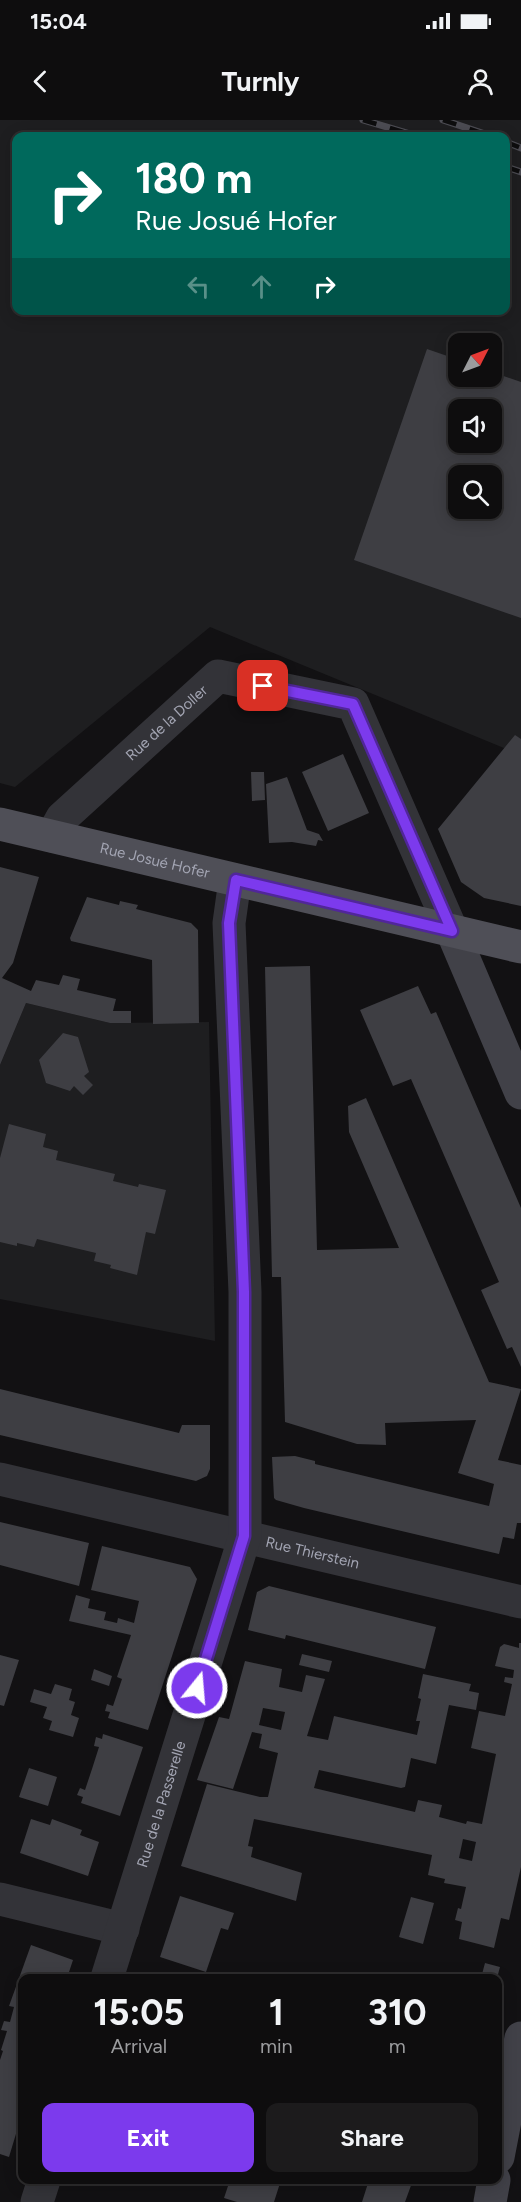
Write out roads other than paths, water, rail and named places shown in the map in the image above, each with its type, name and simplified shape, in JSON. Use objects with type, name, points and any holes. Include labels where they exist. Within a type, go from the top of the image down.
[{"type":"main road","name":"Rue Josué Hofer","points":[[0,824],[521,947]]},
{"type":"main road","name":"Rue de la Doller","points":[[452,931],[521,1093]]},
{"type":"main road","points":[[502,2136],[521,2038]]},
{"type":"main road","points":[[490,2202],[493,2184]]},
{"type":"street","name":"Rue de la Doller","points":[[52,836],[62,818],[218,676],[353,704],[452,931]]},
{"type":"street","name":"Rue de la Passerelle","points":[[108,1974],[244,1536],[244,1292],[229,923],[236,880]]},
{"type":"street","name":"Rue Thierstein","points":[[0,1479],[521,1602]]},
{"type":"street","points":[[0,1899],[123,1929]]},
{"type":"street","points":[[37,2202],[43,2184]]},
{"type":"railway","points":[[363,120],[404,132]]},
{"type":"railway","points":[[443,120],[479,132]]},
{"type":"railway","points":[[510,144],[521,148]]},
{"type":"railway","points":[[510,168],[521,172]]}]
